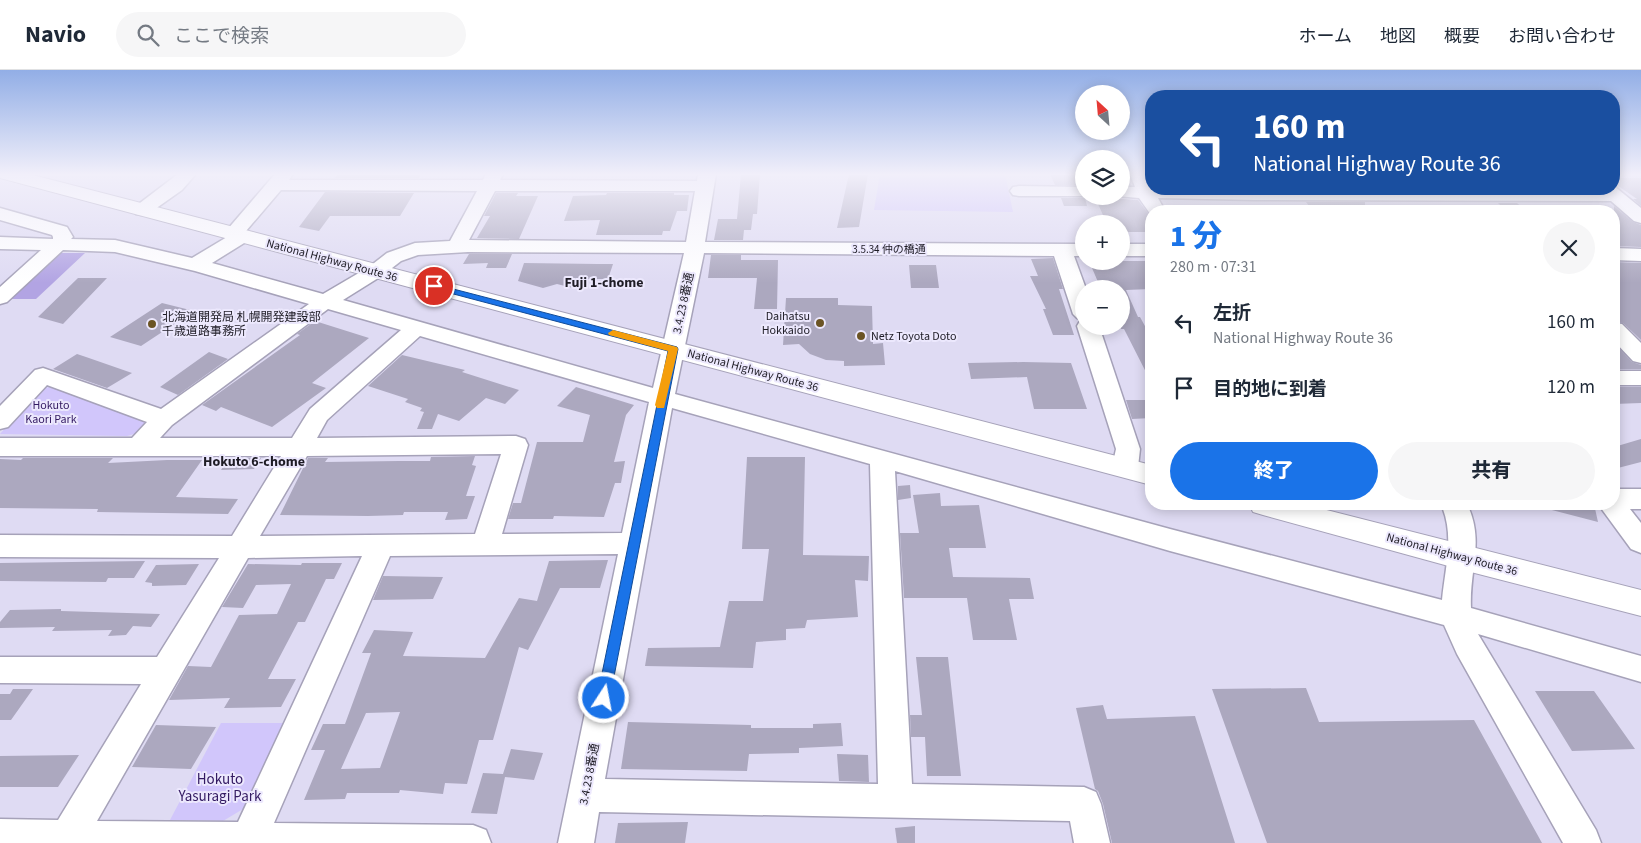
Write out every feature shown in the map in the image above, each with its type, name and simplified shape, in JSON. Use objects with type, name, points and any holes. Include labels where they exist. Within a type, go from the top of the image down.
[{"type":"highway","name":"National Highway Route 36","points":[[142,210],[1145,473]]},
{"type":"highway","name":"National Highway Route 36","points":[[1293,510],[1463,558],[1641,603]]},
{"type":"street","points":[[195,265],[238,235],[257,210]]},
{"type":"street","points":[[456,247],[476,210]]},
{"type":"street","name":"3.4.23 8番通","points":[[576,843],[662,398],[701,210]]},
{"type":"street","points":[[0,214],[60,231],[62,237],[59,244],[0,298]]},
{"type":"street","points":[[0,244],[115,246],[195,265],[1179,543],[1457,616],[1641,669]]},
{"type":"street","name":"3.5.34 仲の橋通","points":[[138,447],[164,419],[325,302],[376,271],[394,257],[407,251],[456,247],[1075,250]]},
{"type":"street","points":[[1062,250],[1075,288]]},
{"type":"street","points":[[1130,250],[1145,250]]},
{"type":"street","points":[[1620,254],[1641,254]]},
{"type":"street","points":[[66,840],[318,415],[416,328]]},
{"type":"street","points":[[1091,335],[1128,449],[1125,467]]},
{"type":"street","points":[[1620,335],[1641,356]]},
{"type":"street","points":[[0,421],[43,375],[164,419]]},
{"type":"street","points":[[1620,378],[1641,378]]},
{"type":"street","points":[[0,447],[516,445],[485,544]]},
{"type":"street","points":[[882,458],[896,800]]},
{"type":"street","points":[[1620,499],[1641,499]]},
{"type":"street","points":[[1456,510],[1462,532],[1463,558],[1457,616],[1468,645],[1584,843]]},
{"type":"street","points":[[1616,510],[1641,542]]},
{"type":"street","points":[[0,546],[239,547],[634,543]]},
{"type":"street","points":[[249,839],[381,546]]},
{"type":"street","points":[[0,670],[166,672]]},
{"type":"street","points":[[585,795],[1084,804],[1092,843]]},
{"type":"street","points":[[0,837],[66,840],[249,839],[473,843]]},
{"type":"green space","points":[[879,210],[1013,210],[1013,212]]},
{"type":"green space","name":"Hokuto Kaori Park","points":[[49,387],[150,421],[141,432],[127,436],[0,434],[39,390]]},
{"type":"green space","name":"Hokuto Yasuragi Park","points":[[221,723],[285,723],[243,809],[223,821],[170,820]]},
{"type":"shaded area","points":[[58,253],[85,253],[36,299],[8,299]]},
{"type":"building","points":[[312,210],[404,210],[400,216],[330,216],[319,231],[299,227]]},
{"type":"building","points":[[487,210],[532,210],[519,239],[477,238],[490,216],[484,216]]},
{"type":"building","points":[[568,210],[687,210],[677,211],[670,231],[663,231],[662,235],[596,235],[600,220],[564,221]]},
{"type":"building","points":[[738,210],[757,210],[757,214],[753,214],[751,230],[744,230],[743,240],[714,240],[718,219],[737,219]]},
{"type":"building","points":[[841,210],[862,210],[859,227],[837,228]]},
{"type":"building","points":[[1101,210],[1145,210],[1145,232],[1130,232],[1130,215],[1103,215]]},
{"type":"building","points":[[1620,211],[1633,222],[1641,225],[1641,247],[1620,246]]},
{"type":"building","points":[[469,254],[512,254],[506,268],[486,268],[488,263],[463,264]]},
{"type":"building","points":[[711,255],[741,255],[741,260],[778,260],[777,309],[754,309],[757,278],[708,278]]},
{"type":"building","points":[[1053,258],[1063,289],[1059,289],[1074,335],[1053,335],[1043,309],[1046,309],[1030,276],[1038,276],[1031,259]]},
{"type":"building","points":[[1130,261],[1145,261],[1145,289],[1130,290],[1130,280],[1097,280],[1093,270],[1130,270]]},
{"type":"building","points":[[1620,262],[1641,263],[1641,340],[1620,322]]},
{"type":"building","points":[[524,263],[613,264],[608,279],[586,279],[584,285],[573,288],[557,284],[543,288],[518,281]]},
{"type":"building","points":[[909,265],[936,265],[939,288],[911,288]]},
{"type":"building","points":[[78,278],[107,278],[63,324],[38,317]]},
{"type":"building","points":[[786,298],[838,298],[838,305],[872,306],[873,344],[883,343],[885,365],[844,366],[844,361],[826,360],[810,354],[799,344],[783,345]]},
{"type":"building","points":[[1130,299],[1138,317],[1140,317],[1145,326],[1145,370],[1127,335],[1130,335]]},
{"type":"building","name":"北海道開発局 札幌開発建設部 千歳道路事務所","points":[[162,303],[194,311],[141,346],[110,337]]},
{"type":"building","points":[[315,321],[369,338],[312,383],[326,388],[272,427],[221,407],[216,411],[202,405],[300,335],[297,334]]},
{"type":"building","points":[[1620,349],[1632,362],[1641,365],[1641,369],[1620,369]]},
{"type":"building","points":[[209,352],[228,359],[178,395],[160,387]]},
{"type":"building","points":[[77,354],[132,373],[107,388],[53,369]]},
{"type":"building","points":[[402,355],[465,370],[462,372],[519,390],[505,404],[486,398],[459,421],[438,414],[432,429],[417,429],[424,412],[420,411],[422,408],[405,402],[408,399],[368,386]]},
{"type":"building","points":[[968,363],[1071,363],[1087,409],[1034,409],[1027,377],[971,379]]},
{"type":"building","points":[[576,387],[634,405],[626,415],[614,462],[625,461],[621,483],[615,483],[604,517],[554,516],[553,519],[508,519],[513,503],[521,503],[537,442],[583,442],[590,415],[557,406]]},
{"type":"building","points":[[1620,387],[1641,387],[1641,403],[1620,404]]},
{"type":"building","points":[[1126,400],[1145,400],[1145,418],[1132,419]]},
{"type":"building","points":[[1641,439],[1641,462],[1620,467],[1620,445]]},
{"type":"building","points":[[475,456],[472,465],[476,466],[466,496],[475,496],[467,519],[445,520],[448,512],[404,512],[403,515],[368,516],[280,515],[308,458],[328,458],[325,462],[430,461],[431,457]]},
{"type":"building","points":[[747,457],[805,457],[803,555],[869,556],[868,581],[855,580],[858,617],[807,620],[805,628],[786,629],[786,640],[756,642],[753,668],[645,666],[648,648],[720,647],[729,601],[763,601],[769,549],[742,549]]},
{"type":"building","points":[[23,458],[113,458],[108,463],[202,460],[176,497],[238,499],[228,514],[97,512],[98,509],[0,508],[0,459],[21,460]]},
{"type":"building","points":[[229,458],[261,458],[254,469],[221,470]]},
{"type":"building","points":[[910,485],[911,498],[898,500],[898,486]]},
{"type":"building","points":[[940,493],[941,506],[979,505],[986,548],[949,548],[953,577],[1030,578],[1034,599],[1009,599],[1017,640],[973,640],[967,598],[904,598],[900,533],[919,533],[913,495]]},
{"type":"building","points":[[1552,510],[1595,510],[1598,522]]},
{"type":"building","points":[[608,560],[600,588],[560,588],[528,650],[519,647],[493,740],[479,740],[467,784],[445,783],[443,794],[400,790],[399,793],[347,793],[345,799],[304,800],[325,750],[311,750],[323,724],[345,724],[371,653],[362,653],[374,630],[413,632],[403,656],[485,658],[519,598],[537,601],[549,561]],"holes":[[[400,712],[380,768],[341,769],[366,713]]]},
{"type":"building","points":[[145,561],[134,578],[108,578],[106,582],[0,581],[0,563]]},
{"type":"building","points":[[302,563],[342,563],[334,579],[326,579],[305,622],[298,622],[268,679],[296,679],[281,707],[224,708],[230,698],[169,700],[188,666],[211,667],[239,615],[277,614],[291,584],[256,585],[243,608],[222,607],[248,564],[301,565]]},
{"type":"building","points":[[199,564],[186,585],[152,586],[152,583],[145,582],[156,565]]},
{"type":"building","points":[[383,576],[443,577],[433,599],[373,600]]},
{"type":"building","points":[[61,609],[61,611],[160,614],[151,627],[133,626],[126,635],[108,636],[112,630],[52,631],[55,627],[0,628],[0,622],[10,610]]},
{"type":"building","points":[[916,657],[948,657],[961,776],[927,776],[925,737],[911,737],[910,715],[922,715]]},
{"type":"building","points":[[1306,688],[1319,722],[1474,720],[1542,843],[1267,843],[1212,689]]},
{"type":"building","points":[[13,689],[33,689],[11,720],[0,720],[0,694],[10,694]]},
{"type":"building","points":[[1535,691],[1594,691],[1635,749],[1572,751]]},
{"type":"building","points":[[1103,705],[1107,719],[1195,716],[1235,843],[1112,843],[1103,804],[1098,791],[1095,789],[1076,708]]},
{"type":"building","points":[[628,722],[751,725],[751,728],[813,728],[813,724],[841,723],[843,746],[799,748],[799,753],[749,754],[747,771],[621,769]]},
{"type":"building","points":[[156,725],[216,727],[191,769],[132,767]]},
{"type":"building","points":[[511,749],[543,753],[534,780],[505,777],[497,814],[471,813],[483,773],[503,774]]},
{"type":"building","points":[[837,754],[868,755],[869,782],[839,781]]},
{"type":"building","points":[[79,755],[58,787],[0,787],[0,756]]},
{"type":"building","points":[[688,822],[685,843],[615,843],[618,823]]},
{"type":"building","points":[[915,826],[915,843],[897,843],[895,828]]},
{"type":"slow traffic","points":[[613,333],[673,349],[660,405]]},
{"type":"place","name":"Daihatsu Hokkaido","points":[[820,323]]},
{"type":"place","name":"北海道開発局 札幌開発建設部 千歳道路事務所","points":[[152,324]]},
{"type":"place","name":"Netz Toyota Doto","points":[[861,336]]},
{"type":"district","name":"Fuji 1-chome","points":[[604,282]]},
{"type":"district","name":"Hokuto 6-chome","points":[[254,461]]},
{"type":"route","points":[[434,286],[673,349],[604,698]]}]
